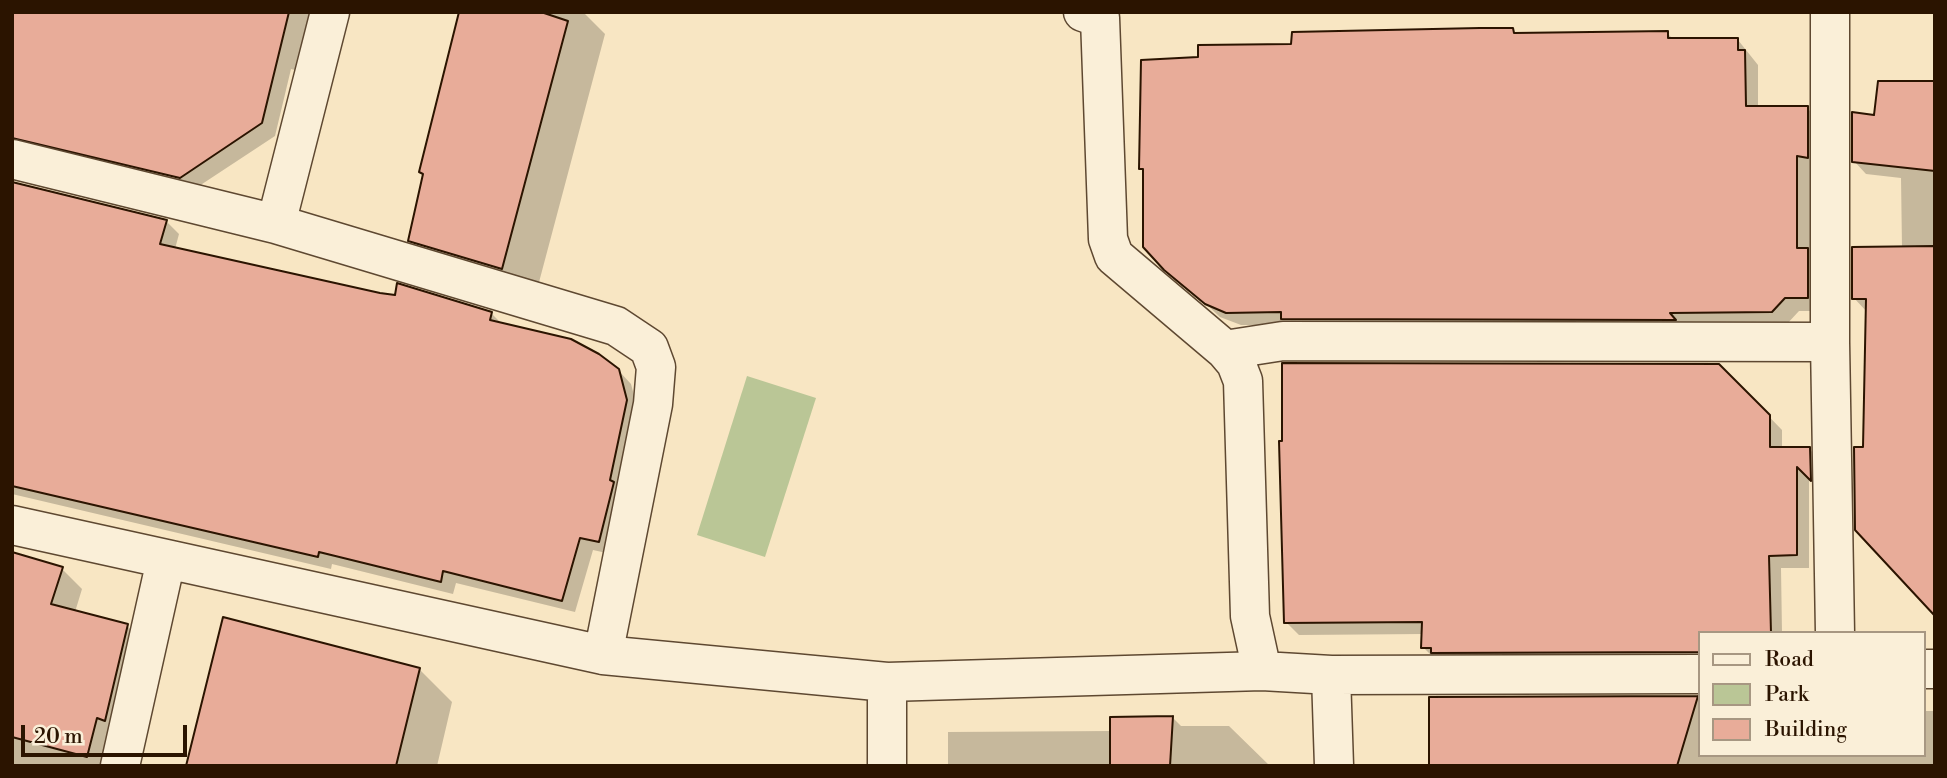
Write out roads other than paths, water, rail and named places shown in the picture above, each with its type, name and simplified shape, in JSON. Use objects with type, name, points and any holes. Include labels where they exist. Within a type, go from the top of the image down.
[{"type":"street","points":[[276,224],[330,12]]},
{"type":"street","points":[[1830,12],[1830,342],[1835,631]]},
{"type":"street","points":[[1100,14],[1108,239],[1114,256],[1225,349],[1236,363],[1243,381],[1250,616],[1262,671]]},
{"type":"street","points":[[12,159],[276,224],[616,326],[649,348],[656,367],[653,404],[603,655]]},
{"type":"street","points":[[1225,349],[1283,341],[1830,342]]},
{"type":"street","points":[[12,525],[603,655],[887,682],[1262,671],[1331,675],[1699,674]]},
{"type":"street","points":[[120,766],[166,560]]},
{"type":"street","points":[[1331,675],[1334,766]]},
{"type":"street","points":[[887,682],[887,766]]}]
